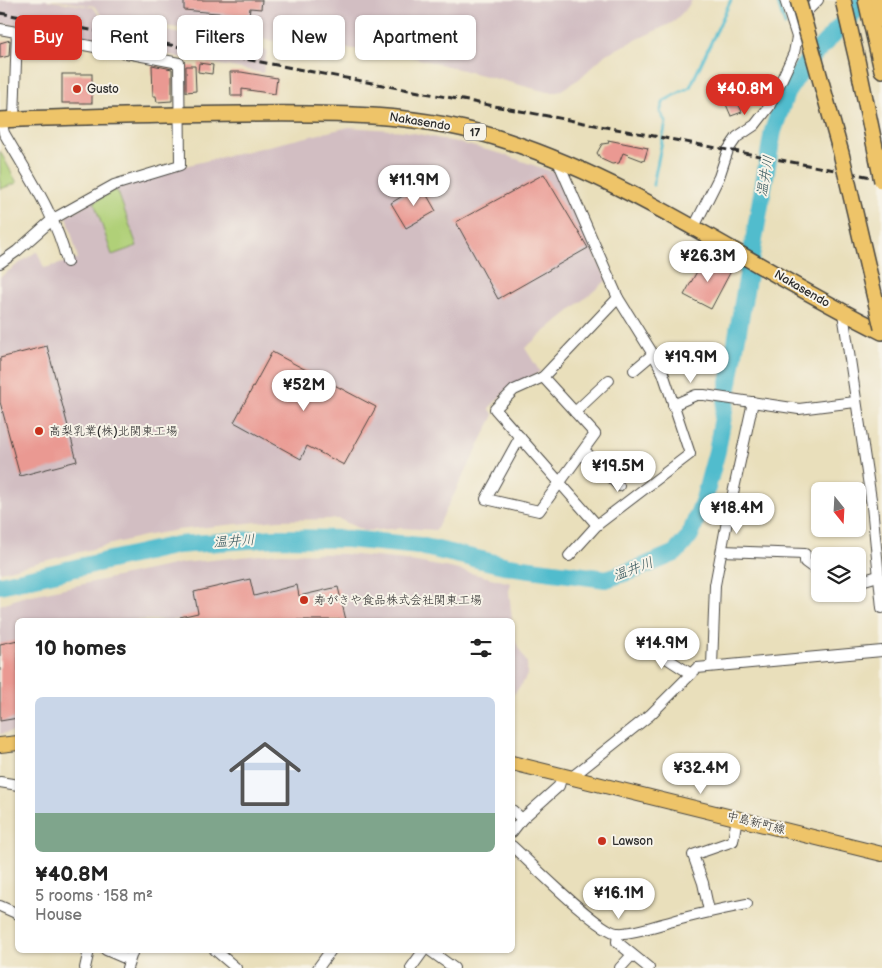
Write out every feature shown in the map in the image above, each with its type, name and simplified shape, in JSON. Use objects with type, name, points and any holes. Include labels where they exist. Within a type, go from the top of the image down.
[{"type":"highway","points":[[798,0],[841,153],[882,328]]},
{"type":"highway","points":[[842,0],[857,60],[882,181]]},
{"type":"highway","points":[[866,0],[882,70]]},
{"type":"highway","points":[[878,0],[882,20]]},
{"type":"highway","name":"Nakasendo","points":[[5,120],[179,114],[326,113],[382,116],[467,129],[506,140],[558,159],[628,192],[694,227],[843,313],[882,332]]},
{"type":"main road","points":[[0,745],[15,743]]},
{"type":"main road","name":"中島新町線","points":[[515,764],[882,854]]},
{"type":"street","points":[[785,0],[797,37]]},
{"type":"street","points":[[694,227],[719,177],[728,150],[737,137],[755,124],[769,107],[794,52],[797,37],[808,10],[818,0]]},
{"type":"street","points":[[0,29],[15,32]]},
{"type":"street","points":[[0,263],[53,220],[114,185],[180,165],[179,63],[82,44]]},
{"type":"street","points":[[15,47],[4,133],[53,220],[62,241],[67,262]]},
{"type":"street","points":[[558,159],[618,298],[653,354],[662,373],[690,454],[597,525],[569,556]]},
{"type":"street","points":[[597,525],[495,409],[514,390],[543,377],[618,298]]},
{"type":"street","points":[[843,313],[872,506],[882,608]]},
{"type":"street","points":[[634,370],[653,354]]},
{"type":"street","points":[[520,437],[486,499],[539,512],[595,434],[543,377]]},
{"type":"street","points":[[575,412],[609,380]]},
{"type":"street","points":[[673,405],[696,395],[799,409],[855,402]]},
{"type":"street","points":[[712,666],[715,585],[752,402]]},
{"type":"street","points":[[584,450],[619,486]]},
{"type":"street","points":[[722,551],[805,554],[805,562],[811,566]]},
{"type":"street","points":[[866,580],[878,576]]},
{"type":"street","points":[[646,646],[691,674]]},
{"type":"street","points":[[515,828],[567,776],[650,715],[697,668],[882,651]]},
{"type":"street","points":[[0,782],[15,784]]},
{"type":"street","points":[[515,813],[522,819]]},
{"type":"street","points":[[709,911],[694,855],[733,841],[737,818]]},
{"type":"street","points":[[515,849],[604,928],[618,933],[643,930],[709,911],[747,904]]},
{"type":"street","points":[[0,906],[15,913]]},
{"type":"street","points":[[618,933],[617,942],[650,968]]},
{"type":"street","points":[[85,968],[88,953]]},
{"type":"street","points":[[114,953],[130,959]]},
{"type":"street","points":[[218,953],[236,968]]},
{"type":"street","points":[[318,968],[329,953]]},
{"type":"street","points":[[411,968],[422,953]]},
{"type":"street","points":[[433,953],[454,968]]},
{"type":"street","points":[[620,968],[632,955]]},
{"type":"shaded area","points":[[0,0],[46,0],[93,7],[99,15],[92,15],[92,40],[82,39],[82,15],[15,15],[15,26],[0,23]]},
{"type":"shaded area","points":[[54,0],[692,0],[672,23],[606,54],[579,79],[558,92],[547,92],[424,60],[476,60],[476,15],[355,15],[355,49],[345,48],[345,15],[273,15],[273,41],[263,40],[263,15],[177,15],[177,28],[167,26],[167,15],[101,15],[94,6]]},
{"type":"shaded area","points":[[167,31],[177,33],[177,57],[167,55]]},
{"type":"shaded area","points":[[263,50],[267,51],[263,73],[195,60],[263,60]]},
{"type":"shaded area","points":[[349,127],[405,131],[464,144],[502,154],[556,173],[607,280],[525,348],[540,372],[506,391],[489,408],[494,415],[436,530],[402,528],[364,531],[339,519],[278,520],[177,530],[144,536],[0,572],[0,277],[37,251],[44,268],[78,259],[67,216],[115,187],[184,166]]},
{"type":"shaded area","points":[[279,553],[345,554],[405,560],[450,568],[511,583],[509,591],[512,618],[15,618],[15,731],[0,734],[0,605],[22,597],[182,563]]},
{"type":"shaded area","points":[[515,637],[516,643],[527,663],[527,675],[515,693]]},
{"type":"green space","points":[[0,151],[17,183],[0,189]]},
{"type":"green space","points":[[114,190],[118,192],[137,246],[112,255],[94,202]]},
{"type":"building","points":[[184,0],[262,0],[261,9],[250,8],[249,15],[184,10]]},
{"type":"building","points":[[10,40],[9,56],[0,58],[0,43]]},
{"type":"building","points":[[199,63],[213,65],[212,74],[198,72]]},
{"type":"building","points":[[152,65],[172,69],[172,101],[157,102],[156,96],[153,96]]},
{"type":"building","points":[[186,66],[195,66],[196,91],[186,92]]},
{"type":"building","points":[[230,72],[277,78],[275,94],[242,89],[242,96],[231,96]]},
{"type":"building","name":"Gusto","points":[[62,74],[92,74],[92,103],[62,103]]},
{"type":"building","points":[[736,97],[742,112],[731,116],[725,102]]},
{"type":"building","points":[[608,140],[648,148],[644,161],[623,153],[619,163],[612,164],[601,159],[597,153],[602,144],[609,143]]},
{"type":"building","points":[[544,174],[588,248],[498,299],[456,222]]},
{"type":"building","points":[[421,185],[436,211],[406,228],[391,203]]},
{"type":"building","points":[[705,257],[731,271],[711,309],[684,295]]},
{"type":"building","name":"高梨乳業(株)北関東工場","points":[[47,346],[77,461],[20,476],[0,402],[0,358]]},
{"type":"building","points":[[272,352],[376,407],[344,465],[307,446],[301,459],[234,422]]},
{"type":"building","name":"寿がきや食品株式会社関東工場","points":[[250,579],[254,596],[297,585],[299,596],[338,587],[346,618],[180,618],[198,613],[194,592]]},
{"type":"building","points":[[15,641],[15,718],[0,721],[0,644]]},
{"type":"waterway","points":[[653,185],[666,122],[660,112],[664,101],[690,87],[731,0]]},
{"type":"waterway","points":[[777,0],[785,25]]},
{"type":"waterway","name":"温井川","points":[[0,585],[177,545],[276,538],[347,539],[420,546],[508,566],[606,579],[637,569],[675,553],[690,535],[704,499],[717,451],[773,131],[786,93],[806,63],[865,0]]},
{"type":"waterway","name":"温井川","points":[[795,64],[799,75]]},
{"type":"railway","points":[[0,13],[882,179]]},
{"type":"place","name":"Gusto","points":[[77,89]]},
{"type":"place","name":"高梨乳業(株)北関東工場","points":[[39,431]]},
{"type":"place","name":"寿がきや食品株式会社関東工場","points":[[304,600]]},
{"type":"place","name":"Lawson","points":[[602,841]]}]
